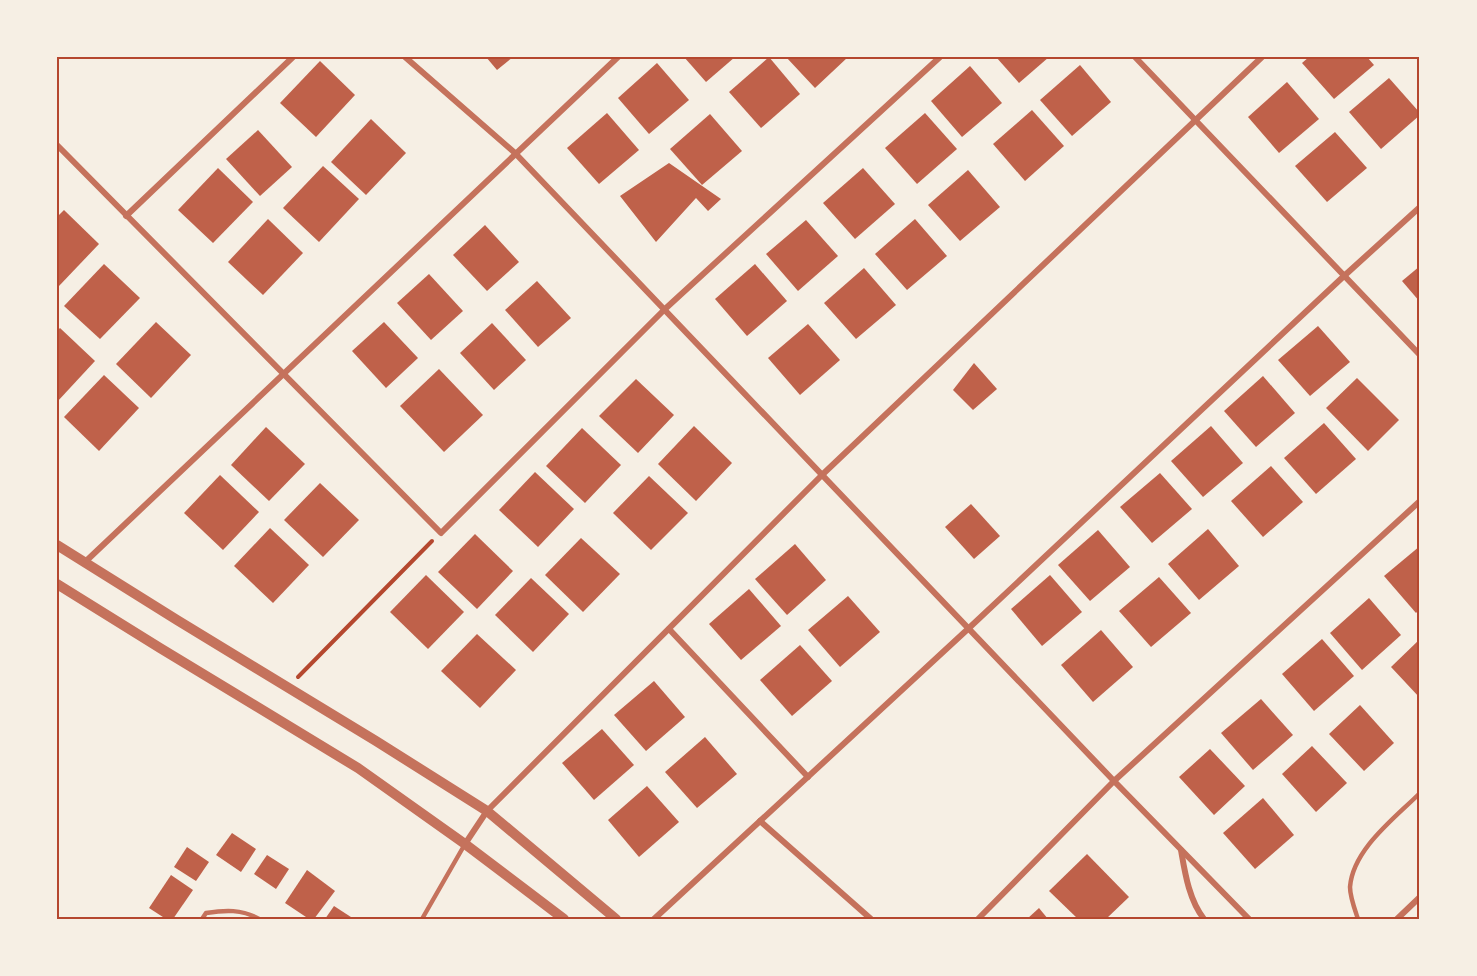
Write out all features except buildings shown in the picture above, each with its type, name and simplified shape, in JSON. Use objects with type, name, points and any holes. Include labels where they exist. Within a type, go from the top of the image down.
[{"type":"street","points":[[126,216],[293,57]]},
{"type":"street","points":[[405,57],[515,153],[1249,919]]},
{"type":"street","points":[[84,563],[618,57]]},
{"type":"street","points":[[57,146],[441,532],[664,309],[940,57]]},
{"type":"street","points":[[1135,57],[1420,355]]},
{"type":"street","points":[[465,844],[487,811],[823,474],[1262,57]]},
{"type":"street","points":[[654,919],[1420,207]]},
{"type":"street","points":[[978,919],[1114,780],[1420,501]]},
{"type":"street","points":[[57,545],[487,811],[616,919]]},
{"type":"street","points":[[57,584],[358,768],[465,844],[564,919]]},
{"type":"street","points":[[669,629],[808,777]]},
{"type":"street","points":[[760,822],[871,919]]},
{"type":"street","points":[[1181,849],[1187,884],[1204,919]]},
{"type":"street","points":[[1397,919],[1420,897]]},
{"type":"lane","points":[[1358,919],[1350,889],[1356,863],[1368,844],[1420,793]]},
{"type":"lane","points":[[422,919],[465,844]]},
{"type":"lane","points":[[202,919],[206,913],[229,909],[259,919]]},
{"type":"path","points":[[287,688],[441,532]]}]
